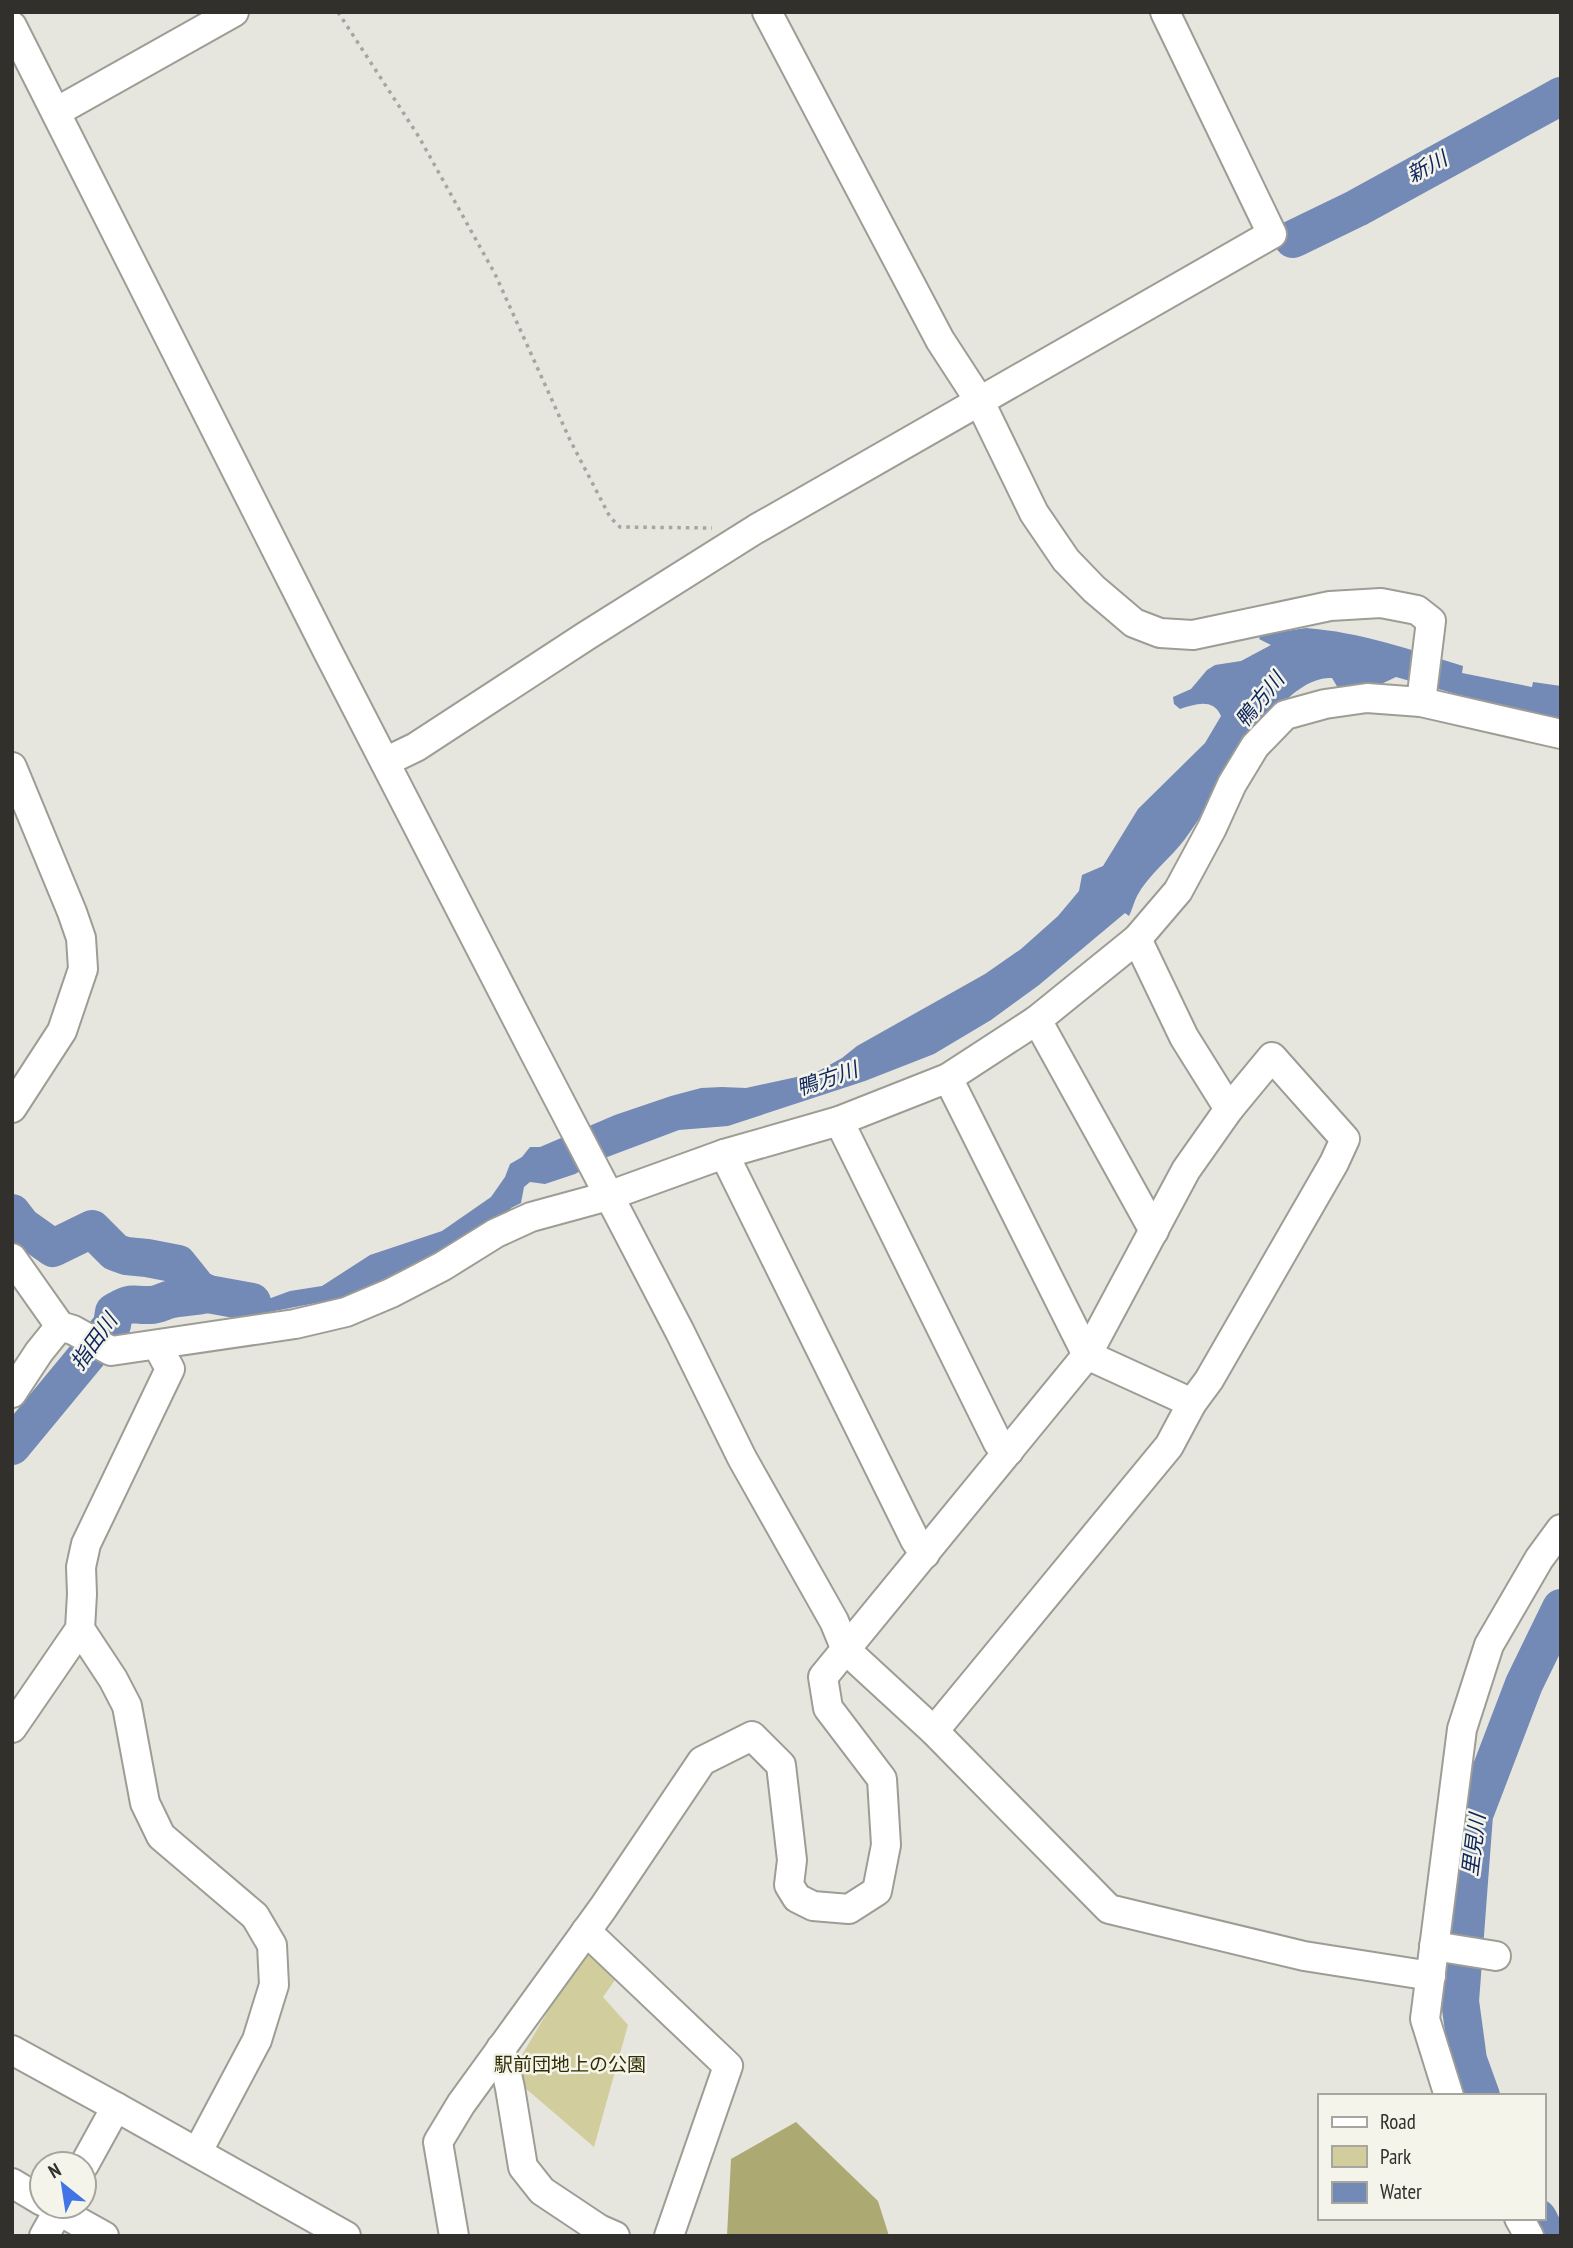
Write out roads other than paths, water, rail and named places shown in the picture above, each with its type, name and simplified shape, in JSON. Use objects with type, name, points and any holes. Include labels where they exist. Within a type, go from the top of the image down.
[{"type":"street","points":[[56,112],[234,12]]},
{"type":"street","points":[[767,12],[940,340],[979,400],[1034,513],[1066,561],[1134,623],[1160,633],[1193,635],[1330,606],[1381,603],[1417,610],[1431,621],[1422,702]]},
{"type":"street","points":[[385,762],[416,747],[756,529],[1272,234],[1164,12]]},
{"type":"street","points":[[12,26],[742,1458],[834,1621],[846,1650],[934,1731],[1109,1909],[1304,1956],[1431,1976]]},
{"type":"street","points":[[12,1258],[67,1328],[111,1351],[295,1324],[346,1312],[443,1266],[496,1233],[603,1186],[839,1121],[948,1079],[1037,1020],[1137,939],[1178,891],[1232,784],[1255,746],[1284,715],[1325,704],[1367,698],[1422,702],[1561,734]]},
{"type":"street","points":[[12,767],[72,912],[81,938],[83,969],[62,1031],[12,1108]]},
{"type":"street","points":[[1137,939],[1184,1037],[1229,1110]]},
{"type":"street","points":[[1037,1020],[1154,1231]]},
{"type":"street","points":[[454,2236],[438,2142],[461,2104],[651,1839],[702,1761],[752,1736],[781,1765],[792,1860],[789,1885],[797,1898],[813,1906],[849,1909],[877,1891],[886,1846],[882,1779],[828,1708],[823,1676],[1087,1355],[1186,1170],[1229,1110],[1272,1058],[1345,1139],[1334,1163],[1169,1446],[934,1731]]},
{"type":"street","points":[[948,1079],[1087,1355],[1192,1403]]},
{"type":"street","points":[[839,1121],[998,1443],[1009,1451]]},
{"type":"street","points":[[724,1154],[915,1540],[925,1554]]},
{"type":"street","points":[[12,1393],[39,1352],[67,1328]]},
{"type":"street","points":[[12,1727],[80,1629],[81,1567],[86,1544],[170,1369],[158,1345]]},
{"type":"street","points":[[1448,2094],[1425,2019],[1462,1729],[1489,1645],[1539,1559],[1561,1529]]},
{"type":"street","points":[[80,1629],[113,1679],[127,1706],[145,1803],[161,1836],[255,1916],[272,1945],[274,1984],[257,2040],[198,2151]]},
{"type":"street","points":[[586,1931],[728,2067],[669,2236]]},
{"type":"street","points":[[1434,1947],[1496,1956]]},
{"type":"street","points":[[501,2048],[523,2167],[542,2191],[599,2229],[615,2236]]},
{"type":"street","points":[[12,2049],[346,2236]]},
{"type":"street","points":[[92,2150],[116,2107]]},
{"type":"street","points":[[12,2183],[28,2192]]},
{"type":"street","points":[[77,2220],[104,2236]]},
{"type":"street","points":[[1519,2220],[1529,2236]]},
{"type":"water","points":[[1306,628],[1346,633],[1405,648],[1463,666],[1462,673],[1532,687],[1533,682],[1561,686],[1561,724],[1396,677],[1377,686],[1341,693],[1332,678],[1311,682],[1290,696],[1250,742],[1185,839],[1142,888],[1129,916],[1125,913],[1039,985],[991,1020],[934,1054],[865,1081],[728,1126],[679,1130],[545,1184],[530,1182],[524,1187],[521,1203],[509,1212],[408,1270],[342,1298],[264,1313],[246,1307],[199,1301],[201,1283],[220,1291],[243,1290],[260,1298],[322,1286],[370,1255],[442,1231],[491,1197],[505,1177],[510,1164],[522,1157],[530,1147],[540,1147],[615,1115],[701,1088],[746,1088],[815,1073],[857,1046],[985,974],[1021,949],[1058,916],[1079,891],[1082,875],[1103,866],[1138,809],[1205,743],[1221,716],[1218,710],[1204,704],[1180,709],[1174,704],[1173,697],[1191,689],[1207,670],[1215,665],[1241,661],[1271,645],[1259,639],[1261,635]]},
{"type":"waterway","name":"新川","points":[[1293,239],[1357,208],[1561,96]]},
{"type":"waterway","name":"鴨方川","points":[[12,1213],[22,1226],[53,1248],[92,1229],[115,1252],[178,1264],[198,1289],[208,1294],[252,1302]]},
{"type":"waterway","name":"指田川","points":[[12,1446],[112,1325],[114,1312],[129,1305],[153,1305],[208,1294]]},
{"type":"waterway","name":"里見川","points":[[1480,2094],[1468,2060],[1460,2001],[1474,1815],[1524,1684],[1561,1608]]},
{"type":"waterway","name":"里見川","points":[[1539,2220],[1547,2236]]},
{"type":"park label","name":"駅前団地上の公園","points":[[570,2064]]}]
